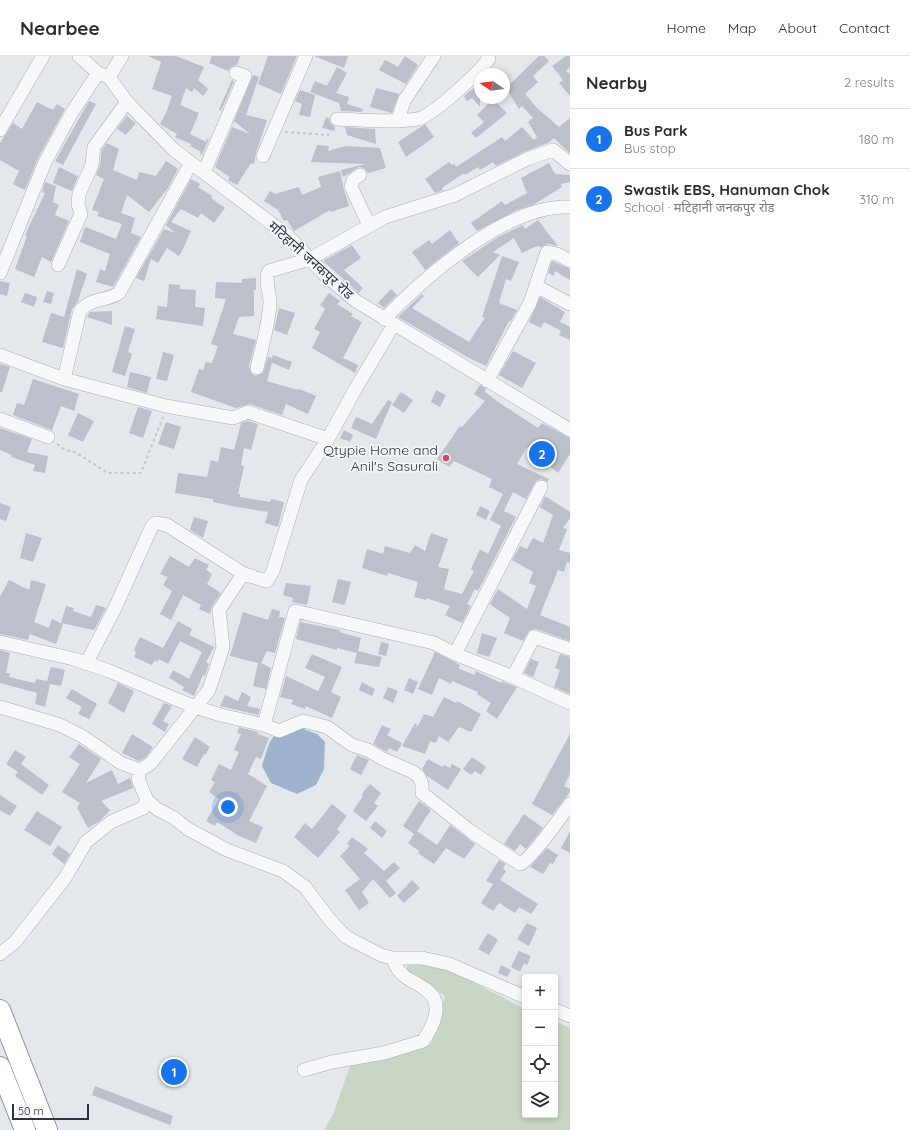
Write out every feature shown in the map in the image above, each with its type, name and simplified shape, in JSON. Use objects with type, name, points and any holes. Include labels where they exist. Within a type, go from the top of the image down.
[{"type":"highway","points":[[0,1010],[47,1130]]},
{"type":"highway","points":[[0,1067],[25,1130]]},
{"type":"street","points":[[0,130],[43,56]]},
{"type":"street","name":"मटिहानी जनकपुर रोड","points":[[79,56],[103,75],[174,150],[288,236],[326,276],[356,301],[570,430]]},
{"type":"street","points":[[0,273],[45,162],[58,135],[103,75],[122,56]]},
{"type":"street","points":[[263,156],[306,56]]},
{"type":"street","points":[[398,120],[404,101],[434,56]]},
{"type":"street","points":[[337,119],[418,119],[440,105],[478,73],[489,59],[488,56]]},
{"type":"street","points":[[204,172],[245,76],[236,73]]},
{"type":"street","points":[[58,265],[81,214],[78,204],[80,194],[92,165],[94,147],[127,102]]},
{"type":"street","points":[[257,368],[269,316],[270,301],[267,274],[269,271],[310,260],[369,225],[390,215],[455,195],[527,159],[553,150],[570,164]]},
{"type":"street","points":[[64,379],[80,311],[85,305],[92,301],[113,297],[119,293],[192,163]]},
{"type":"street","points":[[360,175],[353,180],[351,187],[369,225]]},
{"type":"street","points":[[267,581],[273,571],[300,480],[328,439],[356,388],[389,321],[426,278],[494,230],[518,219],[545,210],[570,207]]},
{"type":"street","points":[[487,381],[530,303],[547,252],[557,254],[570,261]]},
{"type":"street","points":[[536,286],[570,304]]},
{"type":"street","points":[[0,356],[64,379],[166,406],[233,418],[248,412],[328,439]]},
{"type":"street","points":[[0,419],[48,437]]},
{"type":"street","points":[[456,654],[542,487]]},
{"type":"street","points":[[86,664],[115,608],[152,526],[156,523],[167,524],[244,574],[267,581]]},
{"type":"street","points":[[267,581],[243,574],[219,610],[223,647],[209,690],[151,763],[140,770],[138,779],[147,800],[157,809],[174,818],[188,829],[227,850],[282,871],[305,887],[330,920],[346,937],[381,955],[392,958],[416,957],[449,964],[522,996]]},
{"type":"street","points":[[264,725],[296,611],[434,643],[570,703]]},
{"type":"street","points":[[513,677],[534,637],[570,649]]},
{"type":"street","points":[[0,642],[116,673],[195,707],[200,707],[221,716],[264,725],[278,731],[303,721],[327,727],[352,745],[368,750],[383,759],[419,776],[422,784],[422,793],[473,833],[520,864],[524,863],[535,850],[570,804]]},
{"type":"street","points":[[0,707],[60,725],[82,736],[121,764],[140,770]]},
{"type":"street","points":[[0,954],[15,942],[65,878],[86,842],[111,822],[143,808],[147,800]]},
{"type":"street","points":[[304,1070],[332,1062],[384,1053],[423,1041],[436,1017],[436,1004],[433,996],[426,989],[401,973],[392,958]]},
{"type":"street","points":[[558,1011],[570,1016]]},
{"type":"path","points":[[273,132],[329,135]]},
{"type":"path","points":[[48,437],[65,450],[75,452],[108,473],[141,473],[166,406]]},
{"type":"green space","points":[[408,962],[427,962],[454,972],[522,1007],[522,1118],[558,1118],[558,1022],[570,1028],[570,1130],[324,1130],[333,1114],[350,1066],[431,1044],[445,996],[406,970]]},
{"type":"water","points":[[298,727],[317,734],[325,742],[324,769],[316,785],[297,794],[271,783],[262,766],[269,743],[272,739],[281,732]]},
{"type":"building","points":[[148,56],[176,56],[204,67],[198,80],[208,89],[203,96],[194,88],[192,92],[186,88],[180,105],[199,113],[190,134],[206,142],[208,138],[209,139],[202,155],[200,154],[201,152],[190,146],[191,144],[175,137],[177,134],[160,124],[172,96],[152,89],[161,62]]},
{"type":"building","points":[[212,56],[240,56],[237,65],[231,67],[228,71],[209,63]]},
{"type":"building","points":[[268,56],[297,56],[281,94],[258,84]]},
{"type":"building","points":[[314,56],[348,56],[344,68]]},
{"type":"building","points":[[405,56],[418,65],[406,84],[379,70],[385,60],[398,67]]},
{"type":"building","points":[[539,56],[544,56],[549,61],[533,76],[538,82],[525,94],[537,108],[559,127],[570,118],[570,154],[554,138],[548,143],[524,152],[496,166],[493,162],[480,170],[478,167],[465,175],[464,173],[442,188],[443,190],[435,193],[425,179],[449,162],[452,165],[454,164],[456,167],[502,137],[505,141],[522,127],[534,140],[537,137],[528,122],[533,118],[522,106],[519,109],[510,94],[510,84]]},
{"type":"building","points":[[566,56],[570,56],[570,67],[566,71],[570,74],[570,96],[559,83],[563,80],[552,66]]},
{"type":"building","points":[[337,67],[347,73],[336,93],[349,97],[347,104],[363,109],[362,112],[341,111],[339,103],[310,92],[315,81],[327,86]]},
{"type":"building","points":[[253,75],[259,77],[246,115],[267,120],[254,164],[251,163],[237,185],[228,180],[230,177],[215,167],[232,127],[250,134],[234,121]]},
{"type":"building","points":[[232,80],[234,81],[221,111],[219,109]]},
{"type":"building","points":[[376,88],[399,94],[392,113],[370,107]]},
{"type":"building","points":[[474,88],[474,100],[472,98],[467,101],[464,96]]},
{"type":"building","points":[[300,90],[315,95],[310,117],[299,115],[302,104],[295,101]]},
{"type":"building","points":[[89,101],[96,104],[63,165],[55,161]]},
{"type":"building","points":[[37,102],[53,110],[57,104],[65,109],[38,158],[25,190],[13,184],[19,171],[0,160],[0,143],[13,123],[22,129]]},
{"type":"building","points":[[488,104],[498,104],[507,113],[476,138],[471,133],[484,122],[477,115]]},
{"type":"building","points":[[127,116],[136,123],[126,135],[117,129]]},
{"type":"building","points":[[326,117],[329,118],[330,123],[335,127],[334,131],[322,128]]},
{"type":"building","points":[[425,124],[434,137],[406,157],[398,142]]},
{"type":"building","points":[[345,127],[375,129],[376,144],[347,135]]},
{"type":"building","points":[[107,143],[119,149],[113,170],[137,180],[139,172],[156,176],[166,161],[178,169],[168,188],[149,212],[127,195],[121,213],[135,218],[131,233],[141,237],[113,287],[96,282],[100,269],[105,271],[110,254],[80,242],[85,227],[116,239],[122,224],[97,216],[99,212],[92,210],[104,179],[96,175],[100,166],[102,150]]},
{"type":"building","points":[[317,145],[329,146],[328,151],[346,146],[380,148],[386,168],[368,173],[364,168],[359,167],[343,177],[341,170],[366,164],[311,162]]},
{"type":"building","points":[[549,163],[555,174],[570,175],[570,182],[561,184],[562,187],[533,205],[517,210],[477,231],[471,223],[502,201],[505,205],[527,193],[521,178]]},
{"type":"building","points":[[59,167],[78,176],[72,191],[53,183]]},
{"type":"building","points":[[340,171],[349,206],[331,212],[330,210],[294,231],[287,220],[284,221],[278,210],[264,201],[270,191],[275,194],[299,187],[302,195],[321,187],[318,177]]},
{"type":"building","points":[[191,179],[200,184],[198,187],[212,196],[211,198],[225,208],[214,223],[201,213],[198,218],[181,209],[171,222],[191,231],[179,256],[167,248],[158,263],[151,259],[144,281],[136,278],[164,229],[175,233],[166,225]]},
{"type":"building","points":[[45,182],[56,186],[53,202],[59,205],[55,215],[69,221],[51,262],[42,257],[34,277],[15,269],[27,236],[25,235],[45,193],[42,192]]},
{"type":"building","points":[[538,220],[558,246],[548,244],[541,247],[537,246],[522,253],[514,238],[493,252],[500,255],[478,277],[462,261],[498,237],[523,225],[525,229]]},
{"type":"building","points":[[450,230],[459,243],[425,270],[412,252],[429,240],[432,244]]},
{"type":"building","points":[[352,245],[361,258],[344,270],[363,288],[359,293],[323,261]]},
{"type":"building","points":[[502,256],[519,262],[511,281],[506,279],[499,303],[517,310],[511,321],[509,321],[486,366],[469,358],[398,317],[422,294],[424,296],[412,308],[469,342],[485,318],[482,317]]},
{"type":"building","points":[[552,261],[570,269],[570,280],[555,271],[554,276],[548,273]]},
{"type":"building","points":[[77,269],[87,274],[78,301],[72,309],[63,348],[42,342],[51,313],[64,317]]},
{"type":"building","points":[[256,278],[256,290],[254,290],[254,316],[239,317],[233,334],[256,340],[249,366],[251,373],[255,376],[263,373],[268,357],[272,358],[273,355],[292,362],[289,370],[272,363],[267,381],[298,390],[299,389],[316,396],[308,414],[286,404],[282,415],[250,404],[236,408],[191,392],[199,369],[203,370],[206,362],[212,363],[218,346],[211,344],[226,299],[215,298],[216,282],[242,283],[242,279]]},
{"type":"building","points":[[0,281],[10,283],[7,296],[0,294]]},
{"type":"building","points":[[169,284],[180,285],[180,289],[196,290],[195,307],[205,308],[203,326],[156,319],[158,306],[167,307]]},
{"type":"building","points":[[391,289],[397,295],[384,308],[378,303]]},
{"type":"building","points":[[47,291],[54,293],[51,304],[43,302]]},
{"type":"building","points":[[25,293],[37,297],[34,307],[21,302]]},
{"type":"building","points":[[329,293],[340,301],[337,304],[353,314],[351,316],[362,322],[343,358],[358,365],[355,373],[312,348],[320,332],[314,329],[325,309],[320,305]]},
{"type":"building","points":[[540,297],[565,312],[560,322],[570,327],[570,340],[559,335],[561,331],[544,322],[541,328],[529,322]]},
{"type":"building","points":[[279,308],[295,313],[287,335],[274,330]]},
{"type":"building","points":[[112,311],[112,325],[87,317],[90,312]]},
{"type":"building","points":[[125,326],[135,329],[128,352],[132,354],[125,376],[112,372]]},
{"type":"building","points":[[513,351],[536,363],[522,388],[499,375]]},
{"type":"building","points":[[163,352],[174,355],[167,381],[156,379]]},
{"type":"building","points":[[0,364],[10,367],[2,392],[0,392]]},
{"type":"building","points":[[130,372],[151,377],[147,393],[127,387]]},
{"type":"building","points":[[33,379],[79,394],[74,411],[61,406],[52,430],[13,415],[17,403],[24,405]]},
{"type":"building","points":[[480,385],[486,389],[485,392],[501,404],[538,428],[542,423],[570,438],[570,454],[558,473],[527,447],[517,464],[549,479],[548,482],[541,479],[536,481],[526,499],[513,492],[504,511],[516,517],[478,591],[475,589],[467,604],[471,606],[462,623],[445,615],[450,606],[426,598],[426,600],[414,597],[418,582],[388,573],[387,576],[362,568],[367,549],[383,554],[385,546],[410,553],[415,545],[425,551],[431,533],[448,539],[438,567],[449,569],[444,589],[462,594],[474,571],[471,569],[480,549],[488,554],[501,526],[490,520],[503,494],[489,487],[492,479],[454,461],[449,467],[437,459],[460,426],[462,427],[485,401],[474,394]]},
{"type":"building","points":[[436,390],[446,395],[440,407],[431,402]]},
{"type":"building","points":[[401,392],[413,400],[404,413],[392,405]]},
{"type":"building","points":[[388,400],[392,402],[376,439],[351,428],[356,417],[372,424]]},
{"type":"building","points":[[138,407],[152,411],[143,438],[129,433]]},
{"type":"building","points":[[78,413],[94,421],[83,442],[68,435]]},
{"type":"building","points":[[248,421],[258,424],[251,450],[244,448],[241,465],[244,466],[238,494],[240,494],[240,497],[270,502],[271,499],[284,502],[278,527],[265,523],[268,512],[213,502],[213,499],[175,493],[178,473],[207,477],[211,460],[218,462],[221,447],[234,450],[241,423]]},
{"type":"building","points":[[166,422],[181,427],[174,449],[158,444]]},
{"type":"building","points":[[0,428],[32,439],[27,452],[48,456],[45,473],[33,471],[35,465],[11,457],[12,455],[0,450]]},
{"type":"building","points":[[344,430],[353,435],[350,442],[340,438]]},
{"type":"building","points":[[545,496],[570,512],[570,518],[563,528],[567,529],[559,550],[570,553],[570,563],[567,562],[564,572],[558,570],[540,615],[570,627],[570,641],[536,629],[529,631],[523,641],[504,633],[510,618],[490,604],[498,589],[527,609],[536,586],[529,583],[533,572],[512,560],[520,546],[527,549],[533,538],[543,543],[553,515],[540,507]]},
{"type":"building","points":[[0,503],[11,507],[6,521],[0,519]]},
{"type":"building","points":[[480,506],[490,511],[486,520],[476,515]]},
{"type":"building","points":[[194,517],[208,521],[203,538],[190,530]]},
{"type":"building","points":[[26,533],[42,538],[33,562],[20,558]]},
{"type":"building","points":[[170,556],[189,567],[195,558],[209,565],[206,570],[212,574],[207,584],[221,593],[212,606],[210,614],[199,609],[201,605],[183,595],[171,620],[160,614],[172,591],[163,585],[168,577],[160,574]]},
{"type":"building","points":[[338,579],[351,582],[345,605],[332,602]]},
{"type":"building","points":[[9,580],[29,590],[31,580],[46,584],[34,622],[49,628],[52,619],[63,624],[56,644],[30,634],[28,640],[0,634],[0,597]]},
{"type":"building","points":[[286,583],[311,586],[307,605],[292,602],[293,598],[283,595]]},
{"type":"building","points":[[96,605],[106,608],[94,630],[61,623],[66,606],[74,608],[73,611],[91,617]]},
{"type":"building","points":[[272,609],[280,611],[279,617],[285,618],[275,653],[267,651],[261,663],[271,668],[266,689],[253,686],[258,663],[230,656],[243,612],[268,620]]},
{"type":"building","points":[[178,621],[192,629],[189,635],[214,647],[206,662],[209,664],[205,676],[203,675],[194,696],[182,690],[184,687],[169,678],[173,670],[189,679],[202,652],[180,641],[168,664],[159,659],[157,662],[155,660],[152,665],[134,657],[136,652],[134,650],[140,637],[163,648]]},
{"type":"building","points":[[300,622],[340,630],[339,632],[361,638],[358,651],[382,657],[379,667],[354,663],[357,653],[337,648],[337,650],[296,639]]},
{"type":"building","points":[[482,633],[497,638],[489,657],[477,653]]},
{"type":"building","points":[[381,642],[389,644],[386,656],[378,654]]},
{"type":"building","points":[[0,650],[10,653],[6,673],[10,673],[9,677],[35,683],[36,679],[47,681],[51,667],[65,670],[61,686],[50,684],[45,707],[35,704],[37,693],[0,683]]},
{"type":"building","points":[[435,652],[460,665],[458,668],[474,675],[476,671],[501,683],[501,681],[517,687],[497,719],[486,711],[491,703],[477,694],[478,692],[452,681],[451,684],[439,678],[432,695],[418,689]]},
{"type":"building","points":[[312,654],[342,667],[331,692],[341,697],[332,718],[306,706],[305,709],[291,704],[293,700],[280,697],[286,676],[318,691],[325,677],[305,668]]},
{"type":"building","points":[[560,654],[570,657],[570,694],[554,687],[560,670],[555,668]]},
{"type":"building","points":[[531,659],[539,662],[533,677],[524,673]]},
{"type":"building","points":[[409,678],[418,682],[413,694],[404,690]]},
{"type":"building","points":[[362,682],[375,689],[372,696],[359,690]]},
{"type":"building","points":[[118,683],[134,691],[124,713],[108,703]]},
{"type":"building","points":[[388,687],[398,691],[393,703],[383,698]]},
{"type":"building","points":[[72,689],[97,704],[89,719],[78,714],[82,707],[66,698]]},
{"type":"building","points":[[242,692],[251,697],[247,706],[260,709],[258,715],[220,706],[225,695],[238,701]]},
{"type":"building","points":[[444,697],[456,703],[457,701],[481,714],[471,732],[459,727],[448,742],[439,736],[436,743],[430,741],[425,754],[402,746],[415,723],[418,726],[424,714],[433,717]]},
{"type":"building","points":[[164,703],[172,706],[163,721],[169,724],[165,732],[152,724]]},
{"type":"building","points":[[382,725],[391,729],[387,735],[402,743],[397,752],[389,748],[387,752],[373,744]]},
{"type":"building","points":[[239,727],[258,732],[258,734],[269,738],[261,759],[256,757],[248,774],[267,786],[249,821],[263,827],[256,843],[239,836],[217,822],[215,826],[206,821],[219,799],[209,792],[215,782],[211,780],[219,764],[231,770],[239,752],[234,750],[241,734],[237,733]]},
{"type":"building","points":[[132,734],[153,747],[146,757],[139,761],[122,753]]},
{"type":"building","points":[[570,734],[570,774],[564,786],[570,789],[570,792],[552,815],[532,804]]},
{"type":"building","points":[[195,737],[210,747],[205,755],[204,754],[197,767],[182,759]]},
{"type":"building","points":[[79,744],[101,759],[86,783],[112,770],[118,784],[130,778],[133,788],[101,801],[110,810],[100,821],[88,828],[77,808],[80,803],[62,792],[80,764],[69,757]]},
{"type":"building","points":[[15,750],[26,757],[21,764],[49,785],[42,795],[15,776],[18,772],[6,764]]},
{"type":"building","points":[[357,755],[369,760],[361,775],[350,769]]},
{"type":"building","points":[[472,757],[486,767],[481,775],[475,771],[471,775],[463,769]]},
{"type":"building","points":[[428,759],[442,767],[444,765],[450,768],[452,764],[461,769],[448,790],[427,776],[422,769]]},
{"type":"building","points":[[370,784],[381,793],[374,803],[378,806],[366,821],[353,811],[363,796],[361,795]]},
{"type":"building","points":[[0,795],[17,806],[10,816],[0,810]]},
{"type":"building","points":[[419,801],[431,810],[417,831],[437,845],[450,825],[475,844],[464,859],[446,848],[434,864],[418,853],[419,851],[408,843],[414,834],[403,826]]},
{"type":"building","points":[[332,804],[347,816],[337,829],[340,832],[318,858],[294,837],[305,823],[312,829]]},
{"type":"building","points":[[37,811],[62,827],[50,846],[24,830]]},
{"type":"building","points":[[524,814],[543,828],[526,849],[520,844],[515,851],[504,844]]},
{"type":"building","points":[[375,821],[387,831],[382,838],[370,828]]},
{"type":"building","points":[[570,831],[570,853],[561,848]]},
{"type":"building","points":[[352,837],[368,849],[364,853],[384,871],[394,862],[400,868],[386,881],[396,893],[390,898],[373,879],[362,892],[369,903],[359,910],[345,890],[360,879],[340,856],[350,846],[347,844]]},
{"type":"building","points":[[58,845],[70,854],[64,864],[52,854]]},
{"type":"building","points":[[547,848],[558,855],[553,864],[550,863],[543,874],[530,867]]},
{"type":"building","points":[[499,860],[506,864],[503,868],[506,871],[500,880],[538,904],[531,914],[519,907],[515,913],[499,903],[493,911],[481,903],[493,884],[486,881]]},
{"type":"building","points":[[412,880],[420,888],[404,903],[397,896]]},
{"type":"building","points":[[527,923],[537,928],[529,946],[517,939]]},
{"type":"building","points":[[488,933],[498,940],[489,955],[478,949]]},
{"type":"building","points":[[519,951],[531,956],[527,965],[524,963],[520,972],[511,967]]},
{"type":"building","points":[[501,965],[511,970],[507,977],[498,973]]},
{"type":"building","points":[[95,1086],[173,1116],[170,1125],[92,1095]]},
{"type":"place","name":"Swastik EBS, Hanuman Chok","points":[[542,454]]},
{"type":"place","name":"Qtypie Home and Anil's Sasurali","points":[[446,458]]},
{"type":"place","name":"Bus Park","points":[[174,1072]]}]
